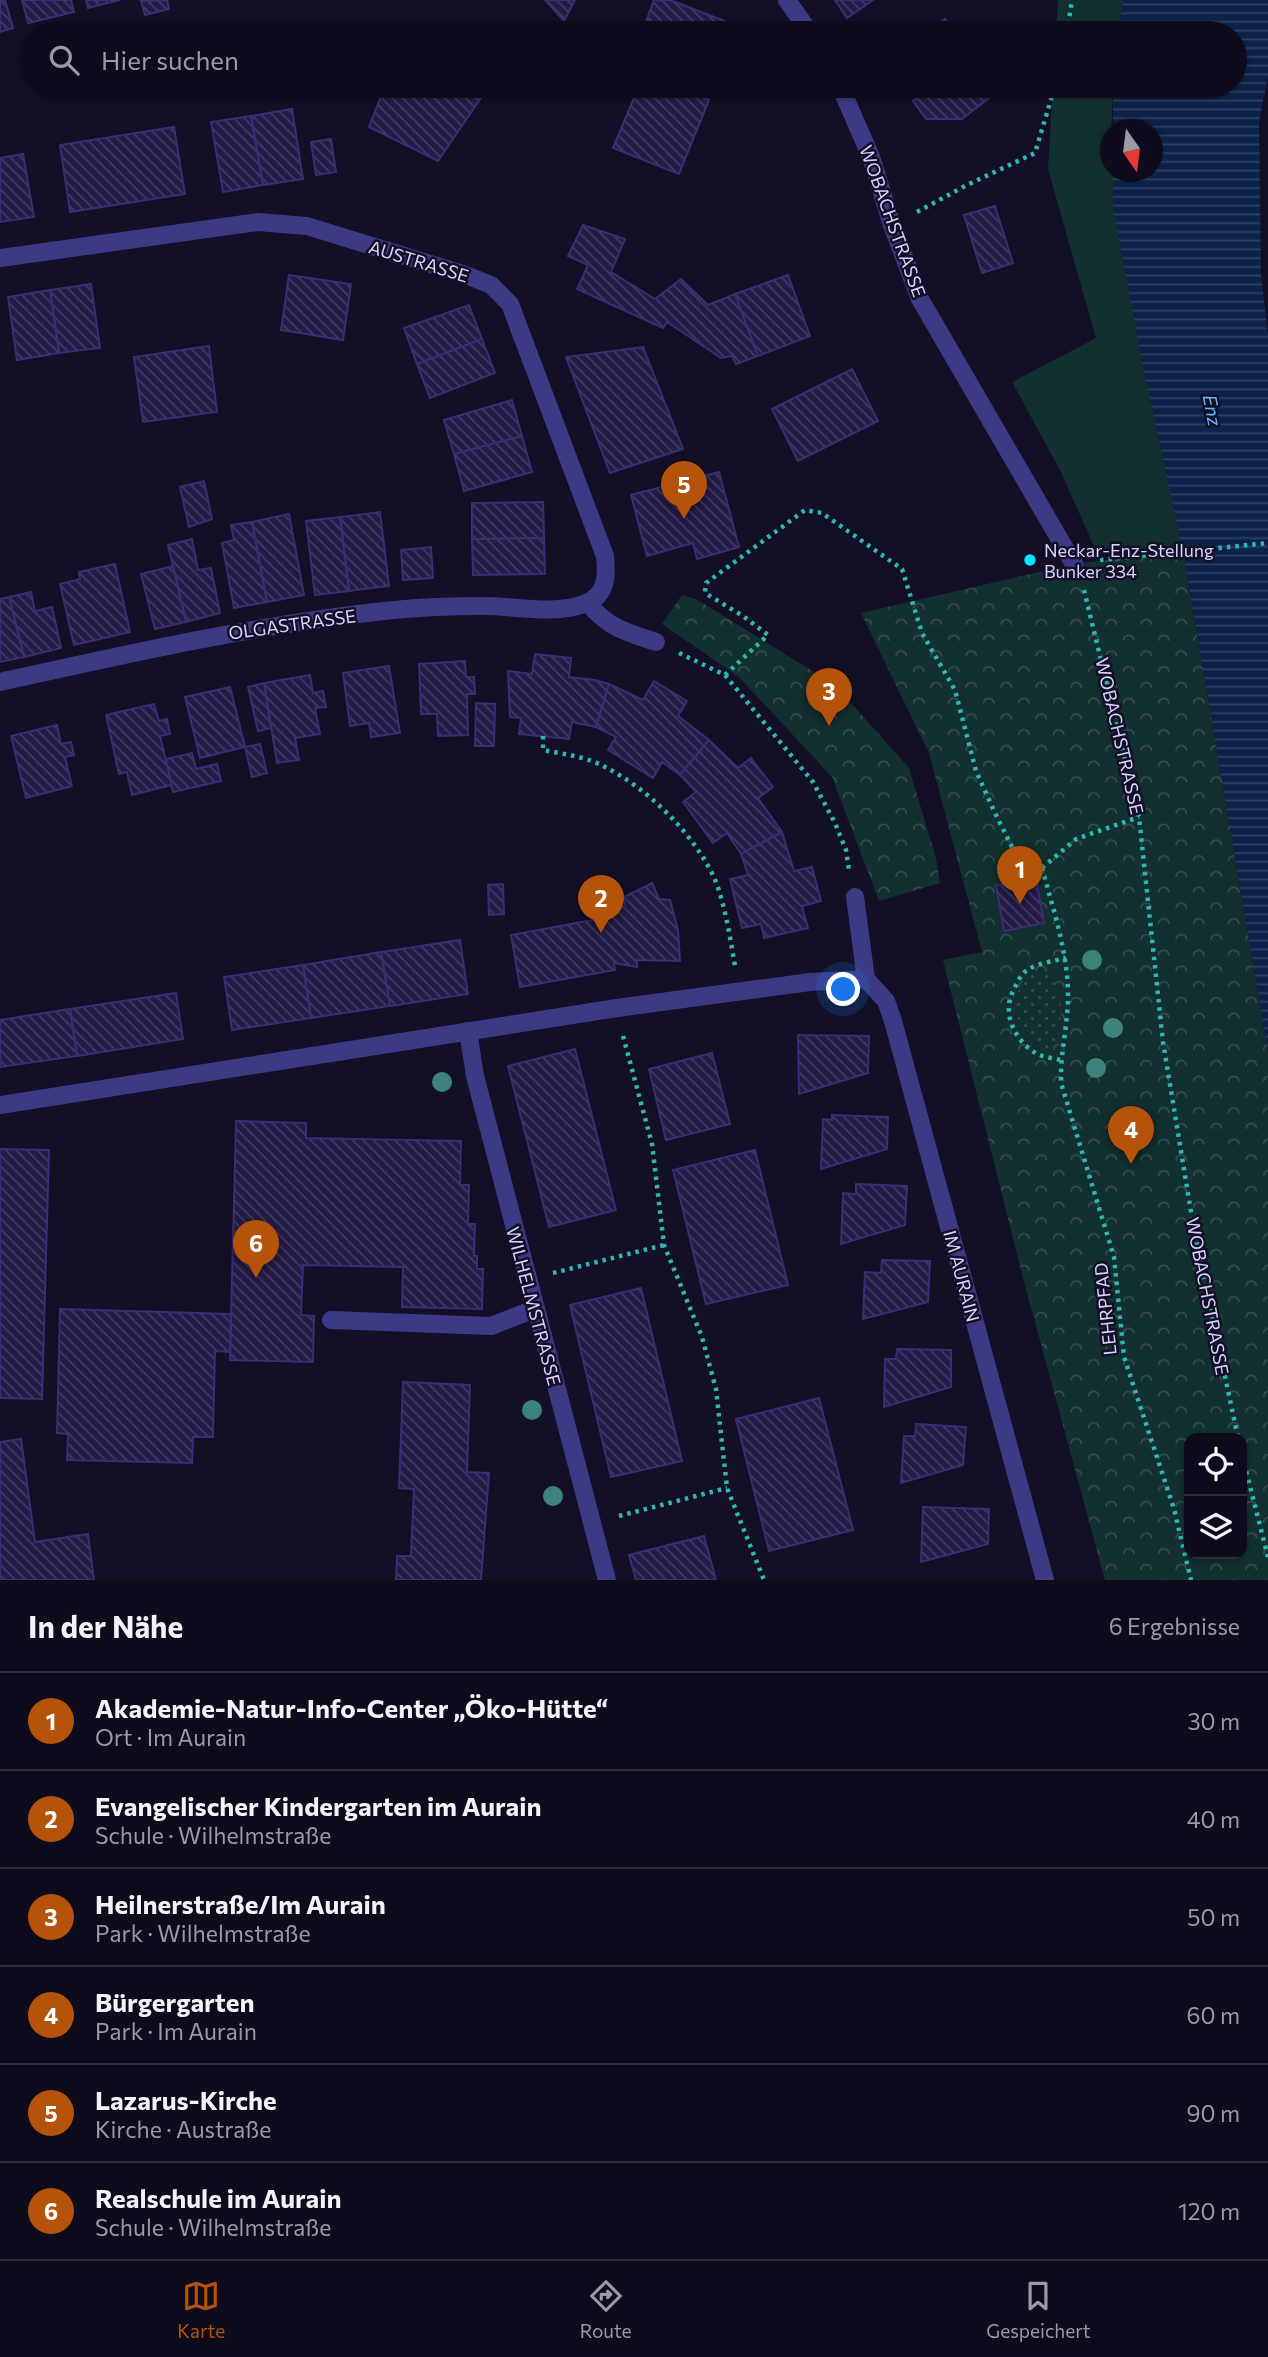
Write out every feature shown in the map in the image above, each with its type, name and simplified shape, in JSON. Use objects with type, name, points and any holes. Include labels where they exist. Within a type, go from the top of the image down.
[{"type":"street","points":[[787,0],[802,21]]},
{"type":"street","name":"WOBACHSTRASSE","points":[[845,98],[871,157],[892,225],[920,299],[1074,564]]},
{"type":"street","name":"AUSTRASSE","points":[[0,258],[258,222],[307,226],[491,285],[510,304],[605,556],[607,580],[600,594],[588,603]]},
{"type":"street","points":[[588,603],[600,618],[618,630],[656,642]]},
{"type":"street","name":"OLGASTRASSE","points":[[0,682],[159,646],[303,621],[421,608],[569,608],[588,603]]},
{"type":"street","points":[[0,1105],[617,1008],[810,982],[866,979],[855,897]]},
{"type":"street","name":"IM AURAIN","points":[[866,979],[886,1001],[893,1021],[1045,1580]]},
{"type":"street","name":"WILHELMSTRASSE","points":[[468,1031],[475,1076],[607,1580]]},
{"type":"street","points":[[331,1320],[491,1326],[535,1309]]},
{"type":"path","points":[[1069,21],[1072,0]]},
{"type":"path","points":[[892,225],[1035,153],[1051,98]]},
{"type":"path","points":[[725,675],[768,635],[705,593],[706,583],[806,510],[822,513],[902,569],[922,633],[955,690],[976,771],[1014,851],[1042,868],[1076,839],[1139,817]]},
{"type":"path","points":[[1110,559],[1268,543]]},
{"type":"path","name":"WOBACHSTRASSE","points":[[1074,564],[1088,598],[1139,817],[1165,1056],[1194,1230],[1237,1433]]},
{"type":"path","points":[[656,642],[725,675],[813,782],[846,850],[855,897]]},
{"type":"path","points":[[543,736],[543,750],[579,757],[605,766],[642,792],[675,822],[701,851],[716,882],[727,917],[738,991]]},
{"type":"path","name":"LEHRPFAD","points":[[1042,868],[1066,958],[1068,1000],[1060,1060],[1061,1083],[1114,1257],[1124,1357],[1174,1509],[1191,1580]]},
{"type":"path","points":[[1060,1060],[1035,1054],[1012,1028],[1008,1011],[1010,997],[1028,969],[1066,958]]},
{"type":"path","points":[[617,1008],[652,1144],[664,1245],[702,1337],[713,1376],[727,1488],[764,1580]]},
{"type":"path","points":[[527,1280],[664,1245]]},
{"type":"path","points":[[1247,1474],[1268,1557]]},
{"type":"path","points":[[592,1523],[727,1488]]},
{"type":"green space","points":[[1058,0],[1124,0],[1120,21],[1057,21]]},
{"type":"green space","points":[[1052,98],[1113,98],[1112,119],[1100,119],[1100,182],[1115,182],[1183,551],[1097,553],[1061,472],[1012,382],[1096,338],[1048,169]]},
{"type":"green space","points":[[1183,551],[1268,1051],[1268,1580],[1105,1580],[1023,1278],[943,960],[982,952],[929,753],[861,613],[1074,564]]},
{"type":"green space","points":[[682,595],[696,599],[835,685],[909,768],[936,858],[940,883],[879,901],[832,777],[739,677],[662,624]]},
{"type":"green space","points":[[1034,972],[1044,972],[1051,979],[1061,1008],[1059,1029],[1052,1048],[1042,1050],[1025,1036],[1017,1012],[1019,989],[1025,979]]},
{"type":"water","name":"Enz","points":[[1124,0],[1268,0],[1268,75],[1259,122],[1261,275],[1268,336],[1268,1051],[1183,551],[1144,372],[1113,208],[1113,182],[1163,182],[1163,119],[1113,119],[1113,98],[1247,98],[1247,21],[1120,21]]},
{"type":"building","points":[[0,0],[5,0],[13,28],[0,32]]},
{"type":"building","points":[[22,0],[71,0],[74,12],[27,21]]},
{"type":"building","points":[[86,0],[120,0],[88,8]]},
{"type":"building","points":[[167,0],[169,9],[145,15],[141,1]]},
{"type":"building","points":[[545,0],[575,0],[564,21]]},
{"type":"building","points":[[654,0],[670,0],[725,21],[646,21]]},
{"type":"building","points":[[835,0],[873,0],[847,18]]},
{"type":"building","points":[[380,98],[481,98],[438,161],[369,127]]},
{"type":"building","points":[[634,98],[709,100],[679,174],[613,148]]},
{"type":"building","points":[[917,98],[989,98],[962,119],[926,119],[913,101]]},
{"type":"building","points":[[292,109],[303,179],[263,185],[251,116]]},
{"type":"building","points":[[251,116],[263,185],[223,192],[211,122]]},
{"type":"building","points":[[174,127],[185,194],[70,212],[60,145]]},
{"type":"building","points":[[331,139],[336,172],[316,175],[311,142]]},
{"type":"building","points":[[23,154],[34,217],[0,222],[0,158]]},
{"type":"building","points":[[995,206],[1013,263],[982,273],[964,215]]},
{"type":"building","points":[[583,225],[625,239],[611,272],[655,299],[681,279],[708,305],[735,294],[758,356],[736,364],[732,356],[721,358],[667,322],[663,328],[577,289],[588,265],[568,256]]},
{"type":"building","points":[[289,275],[351,284],[343,340],[281,330]]},
{"type":"building","points":[[788,275],[810,336],[758,356],[735,294]]},
{"type":"building","points":[[91,284],[100,348],[59,353],[50,290]]},
{"type":"building","points":[[50,290],[59,353],[17,360],[8,297]]},
{"type":"building","points":[[469,305],[482,339],[417,364],[404,328]]},
{"type":"building","points":[[482,339],[495,373],[430,398],[417,364]]},
{"type":"building","points":[[209,346],[217,412],[143,422],[134,357]]},
{"type":"building","points":[[643,347],[683,449],[610,473],[566,357]]},
{"type":"building","points":[[852,369],[878,421],[798,461],[772,409]]},
{"type":"building","points":[[512,400],[522,436],[454,454],[444,420]]},
{"type":"building","points":[[522,436],[532,472],[464,491],[454,454]]},
{"type":"building","points":[[719,472],[739,547],[697,559],[693,543],[647,556],[631,495]]},
{"type":"building","points":[[204,481],[212,519],[189,527],[180,487]]},
{"type":"building","points":[[543,502],[544,538],[472,539],[472,503]]},
{"type":"building","points":[[380,512],[389,586],[349,591],[340,517]]},
{"type":"building","points":[[289,514],[304,595],[267,602],[252,522]]},
{"type":"building","points":[[340,517],[349,591],[315,595],[306,521]]},
{"type":"building","points":[[252,522],[267,602],[234,608],[222,543],[234,540],[231,525]]},
{"type":"building","points":[[544,538],[545,574],[473,575],[472,539]]},
{"type":"building","points":[[192,539],[198,570],[211,568],[220,613],[186,622],[168,545]]},
{"type":"building","points":[[431,547],[433,578],[403,580],[401,550]]},
{"type":"building","points":[[115,564],[130,632],[74,645],[60,584],[80,579],[79,572]]},
{"type":"building","points":[[173,566],[186,622],[155,629],[141,574]]},
{"type":"building","points":[[31,592],[35,611],[52,607],[61,648],[24,657],[9,597]]},
{"type":"building","points":[[9,597],[24,657],[0,662],[0,599]]},
{"type":"building","points":[[535,654],[571,658],[569,677],[609,684],[596,727],[572,722],[569,739],[519,734],[521,718],[510,717],[508,671],[532,674]]},
{"type":"building","points":[[465,661],[466,677],[474,677],[475,694],[467,694],[468,735],[438,736],[437,714],[421,714],[419,664]]},
{"type":"building","points":[[389,666],[400,733],[371,737],[369,723],[350,726],[343,673]]},
{"type":"building","points":[[310,675],[313,693],[323,691],[326,707],[315,708],[320,734],[295,738],[299,760],[277,763],[264,683]]},
{"type":"building","points":[[654,681],[687,701],[678,716],[709,740],[680,775],[662,762],[653,778],[608,750],[616,737],[596,727],[609,684],[643,700]]},
{"type":"building","points":[[264,683],[271,728],[258,731],[248,687]]},
{"type":"building","points":[[230,687],[245,747],[200,758],[185,697]]},
{"type":"building","points":[[476,703],[495,704],[494,746],[475,746]]},
{"type":"building","points":[[154,704],[159,721],[167,719],[170,734],[160,736],[172,785],[132,795],[127,772],[119,774],[106,715]]},
{"type":"building","points":[[57,725],[61,744],[71,742],[74,755],[65,757],[72,786],[26,798],[11,736]]},
{"type":"building","points":[[709,740],[738,768],[751,758],[773,787],[758,798],[782,832],[741,854],[727,833],[713,843],[683,802],[696,792],[680,775]]},
{"type":"building","points":[[260,744],[267,773],[252,777],[245,747]]},
{"type":"building","points":[[192,753],[196,769],[217,764],[221,781],[173,792],[166,759]]},
{"type":"building","points":[[782,832],[794,871],[812,867],[821,901],[802,906],[808,928],[764,938],[761,924],[742,928],[730,879],[748,875],[741,854]]},
{"type":"building","points":[[1036,878],[1044,923],[1004,931],[996,885]]},
{"type":"building","points":[[652,883],[659,899],[670,900],[678,930],[680,961],[637,960],[637,967],[614,963],[615,970],[520,987],[511,935],[603,918],[625,906],[624,897]]},
{"type":"building","points":[[503,884],[504,914],[489,915],[488,885]]},
{"type":"building","points":[[460,940],[468,994],[390,1006],[381,952]]},
{"type":"building","points":[[381,952],[390,1006],[311,1018],[303,965]]},
{"type":"building","points":[[303,965],[311,1018],[232,1030],[224,977]]},
{"type":"building","points":[[176,993],[183,1039],[77,1056],[70,1009]]},
{"type":"building","points":[[70,1009],[77,1056],[0,1067],[0,1020]]},
{"type":"building","points":[[798,1035],[869,1036],[868,1073],[799,1094]]},
{"type":"building","points":[[575,1049],[616,1210],[549,1227],[508,1066]]},
{"type":"building","points":[[712,1053],[730,1124],[666,1140],[649,1069]]},
{"type":"building","points":[[832,1115],[888,1117],[887,1149],[821,1169],[823,1119],[832,1120]]},
{"type":"building","points":[[236,1121],[306,1123],[306,1138],[461,1141],[460,1185],[469,1185],[468,1224],[475,1224],[474,1256],[477,1256],[477,1269],[483,1269],[482,1309],[402,1307],[403,1267],[303,1265],[301,1315],[314,1316],[313,1362],[230,1360]]},
{"type":"building","points":[[0,1149],[49,1150],[42,1399],[0,1398]]},
{"type":"building","points":[[755,1150],[788,1285],[706,1304],[673,1170]]},
{"type":"building","points":[[856,1184],[907,1186],[905,1225],[841,1244],[843,1193],[856,1194]]},
{"type":"building","points":[[882,1260],[930,1261],[928,1302],[863,1319],[865,1272],[881,1273]]},
{"type":"building","points":[[641,1288],[682,1461],[611,1477],[570,1305]]},
{"type":"building","points":[[60,1309],[231,1314],[230,1352],[215,1351],[213,1437],[193,1437],[192,1463],[67,1460],[68,1434],[57,1433]]},
{"type":"building","points":[[897,1349],[951,1350],[951,1387],[884,1407],[885,1359],[896,1359]]},
{"type":"building","points":[[403,1382],[470,1385],[467,1472],[489,1473],[481,1580],[396,1580],[397,1556],[411,1556],[414,1489],[399,1488]]},
{"type":"building","points":[[819,1398],[853,1530],[769,1551],[736,1419]]},
{"type":"building","points":[[916,1424],[966,1427],[963,1465],[901,1483],[904,1436],[915,1436]]},
{"type":"building","points":[[21,1439],[35,1542],[88,1534],[94,1580],[0,1580],[0,1442]]},
{"type":"building","points":[[923,1507],[989,1509],[988,1544],[921,1562]]},
{"type":"building","points":[[704,1536],[716,1580],[636,1580],[629,1555]]},
{"type":"place","name":"Lazarus-Kirche","points":[[684,519]]},
{"type":"place","name":"Neckar-Enz-Stellung Bunker 334","points":[[1030,560]]},
{"type":"place","name":"Heilnerstraße/Im Aurain","points":[[829,726]]},
{"type":"place","name":"Akademie-Natur-Info-Center „Öko-Hütte“","points":[[1020,904]]},
{"type":"place","name":"Evangelischer Kindergarten im Aurain","points":[[601,933]]},
{"type":"place","name":"Bürgergarten","points":[[1131,1164]]},
{"type":"place","name":"Realschule im Aurain","points":[[256,1278]]}]
